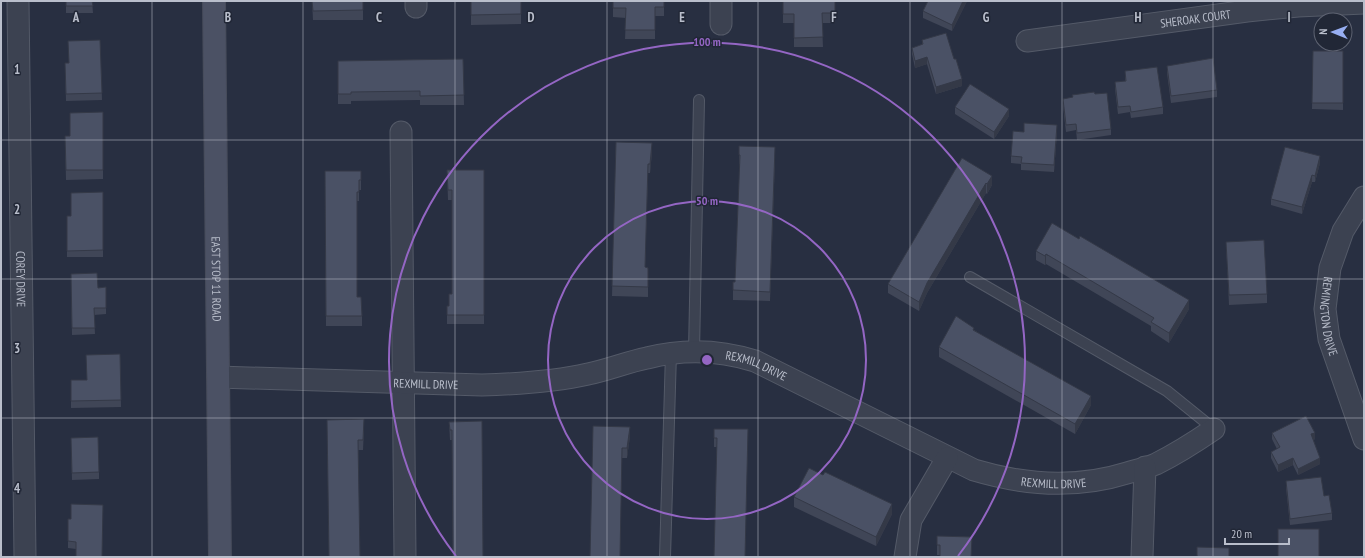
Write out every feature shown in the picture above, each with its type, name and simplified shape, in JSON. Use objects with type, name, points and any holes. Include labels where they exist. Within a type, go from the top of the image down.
[{"type":"main road","name":"EAST STOP 11 ROAD","points":[[214,1],[220,557]]},
{"type":"street","name":"COREY DRIVE","points":[[18,1],[25,557]]},
{"type":"street","points":[[721,1],[721,24]]},
{"type":"street","name":"SHEROAK COURT","points":[[1027,41],[1247,11],[1298,6],[1364,3]]},
{"type":"street","points":[[401,132],[405,557]]},
{"type":"street","name":"REMINGTON DRIVE","points":[[1364,197],[1343,231],[1330,268],[1325,309],[1329,339],[1364,439]]},
{"type":"street","name":"REXMILL DRIVE","points":[[218,377],[482,385],[533,383],[589,374],[645,358],[671,353],[716,353],[755,361],[947,458],[974,470],[1012,480],[1031,483],[1080,483],[1118,476],[1155,464],[1181,451],[1214,429]]},
{"type":"street","points":[[904,557],[911,520],[947,458]]},
{"type":"street","points":[[1142,557],[1145,468]]},
{"type":"lane","points":[[694,352],[699,100]]},
{"type":"lane","points":[[970,277],[1167,391],[1214,429]]},
{"type":"lane","points":[[665,557],[671,353]]},
{"type":"building","points":[[66,1],[92,1],[93,6],[66,6]]},
{"type":"building","points":[[312,1],[363,1],[363,10],[313,11]]},
{"type":"building","points":[[471,1],[521,1],[521,14],[471,15]]},
{"type":"building","points":[[613,1],[664,1],[664,7],[655,7],[655,30],[625,30],[626,8],[613,8]]},
{"type":"building","points":[[783,1],[835,1],[835,13],[822,13],[823,37],[794,38],[794,14],[783,14]]},
{"type":"building","points":[[928,1],[963,1],[952,25],[923,11]]},
{"type":"building","points":[[946,33],[962,79],[936,87],[927,57],[915,61],[912,48],[923,44],[922,40]]},
{"type":"building","points":[[100,40],[102,93],[66,94],[65,63],[69,63],[68,41]]},
{"type":"building","points":[[1313,51],[1343,52],[1343,103],[1312,103]]},
{"type":"building","points":[[1213,58],[1217,90],[1171,96],[1167,66]]},
{"type":"building","points":[[463,59],[464,95],[420,96],[420,91],[351,92],[351,94],[338,94],[338,61]]},
{"type":"building","points":[[1157,67],[1163,107],[1131,112],[1130,106],[1118,107],[1115,82],[1126,81],[1125,71]]},
{"type":"building","points":[[970,84],[1009,109],[994,132],[955,107]]},
{"type":"building","points":[[1094,92],[1095,94],[1107,93],[1111,129],[1077,133],[1076,124],[1066,125],[1063,99],[1073,97],[1072,95]]},
{"type":"building","points":[[103,112],[103,170],[66,170],[65,136],[70,136],[70,113]]},
{"type":"building","points":[[1024,123],[1057,125],[1054,165],[1021,163],[1022,157],[1011,156],[1013,131],[1024,132]]},
{"type":"building","points":[[616,142],[652,143],[650,164],[648,164],[645,267],[648,268],[648,287],[612,286]]},
{"type":"building","points":[[739,146],[775,147],[770,292],[733,290],[733,282],[735,282],[740,155]]},
{"type":"building","points":[[1285,147],[1320,156],[1315,176],[1312,175],[1302,207],[1271,199]]},
{"type":"building","points":[[962,158],[992,176],[987,184],[986,183],[927,283],[919,302],[888,284]]},
{"type":"building","points":[[447,170],[484,170],[484,315],[447,315],[449,294],[452,294],[452,190],[448,190]]},
{"type":"building","points":[[325,171],[361,171],[359,192],[357,192],[357,297],[361,297],[362,316],[326,316]]},
{"type":"building","points":[[103,192],[103,250],[67,251],[67,216],[71,216],[71,193]]},
{"type":"building","points":[[1052,223],[1079,239],[1080,236],[1189,300],[1169,333],[1151,322],[1154,318],[1046,254],[1045,256],[1036,251]]},
{"type":"building","points":[[1264,240],[1267,294],[1229,295],[1226,242]]},
{"type":"building","points":[[97,273],[98,288],[106,287],[106,308],[94,308],[95,328],[72,328],[71,274]]},
{"type":"building","points":[[956,316],[974,328],[973,330],[1091,396],[1075,424],[939,347]]},
{"type":"building","points":[[120,354],[121,400],[71,401],[71,380],[87,380],[86,355]]},
{"type":"building","points":[[1306,416],[1315,433],[1311,434],[1320,458],[1298,469],[1293,458],[1278,465],[1271,452],[1280,447],[1272,433]]},
{"type":"building","points":[[364,419],[363,440],[358,440],[360,557],[329,557],[327,420]]},
{"type":"building","points":[[482,421],[483,557],[453,557],[452,430],[450,430],[449,422]]},
{"type":"building","points":[[593,426],[630,427],[627,448],[622,448],[620,557],[590,557]]},
{"type":"building","points":[[714,429],[748,429],[745,557],[714,557],[717,438],[714,438]]},
{"type":"building","points":[[98,437],[99,472],[72,473],[71,438]]},
{"type":"building","points":[[809,468],[823,475],[825,472],[892,504],[876,537],[794,497]]},
{"type":"building","points":[[1321,477],[1324,496],[1329,495],[1332,513],[1290,519],[1286,481]]},
{"type":"building","points":[[71,504],[103,505],[102,557],[76,557],[76,542],[68,541],[68,519],[71,519]]},
{"type":"building","points":[[1278,529],[1319,529],[1319,557],[1278,557]]},
{"type":"building","points":[[937,536],[972,537],[971,557],[940,557],[940,545],[937,545]]},
{"type":"building","points":[[1197,547],[1229,548],[1229,557],[1200,557],[1197,556]]}]
